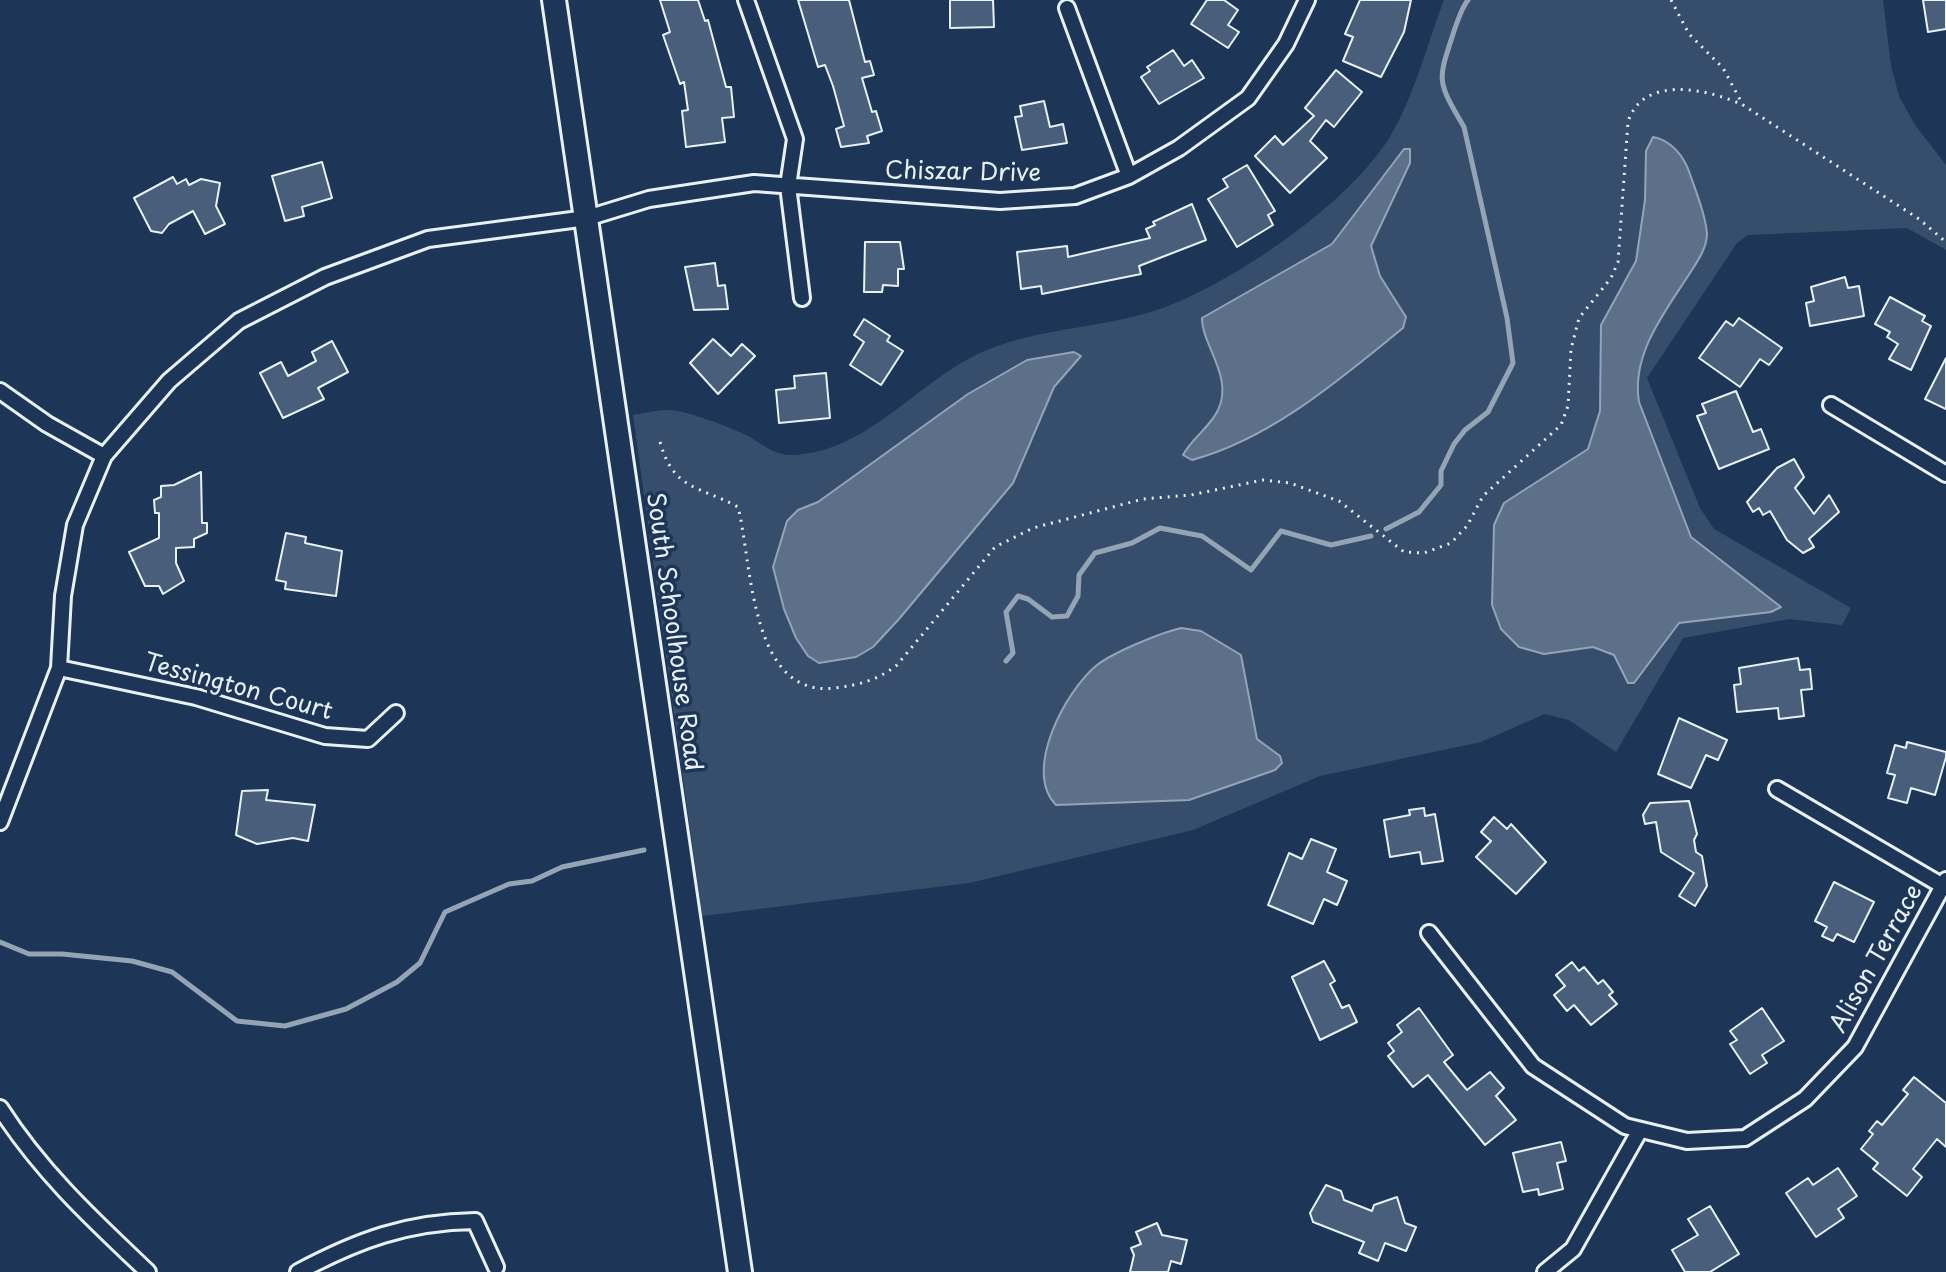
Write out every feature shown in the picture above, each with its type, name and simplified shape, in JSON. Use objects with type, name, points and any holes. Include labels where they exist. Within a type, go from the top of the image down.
[{"type":"street","name":"South Schoolhouse Road","points":[[554,0],[740,1272]]},
{"type":"street","points":[[746,0],[795,139],[788,186],[802,298]]},
{"type":"street","name":"Chiszar Drive","points":[[0,822],[59,668],[63,596],[75,525],[104,456],[169,381],[239,321],[325,277],[428,239],[587,218],[649,199],[754,183],[1000,201],[1075,196],[1129,176],[1179,148],[1248,98],[1286,44],[1307,0]]},
{"type":"street","points":[[1067,8],[1129,176]]},
{"type":"street","points":[[0,391],[47,424],[104,456]]},
{"type":"street","points":[[1831,405],[1946,474]]},
{"type":"street","name":"Tessington Court","points":[[59,668],[196,697],[325,736],[368,739],[396,713]]},
{"type":"street","points":[[1777,789],[1944,883]]},
{"type":"street","name":"Alison Terrace","points":[[1429,933],[1533,1066],[1625,1126],[1687,1141],[1745,1138],[1805,1099],[1855,1047],[1944,883]]},
{"type":"street","points":[[0,1108],[25,1148],[58,1187],[148,1272]]},
{"type":"street","points":[[1545,1272],[1573,1249],[1640,1130]]},
{"type":"street","points":[[298,1272],[382,1233],[439,1222],[475,1221],[496,1267]]},
{"type":"path","points":[[1671,0],[1689,34],[1723,68],[1743,105]]},
{"type":"path","points":[[660,442],[674,475],[685,484],[738,507],[750,586],[768,645],[786,672],[812,686],[845,686],[884,675],[897,665],[981,560],[1016,535],[1143,499],[1191,495],[1263,480],[1290,483],[1339,501],[1404,552],[1424,553],[1460,535],[1483,496],[1556,432],[1566,417],[1571,349],[1579,318],[1611,278],[1618,262],[1622,239],[1626,136],[1636,104],[1650,94],[1686,90],[1725,96],[1743,105],[1919,219],[1946,242]]},
{"type":"shaded area","points":[[1444,0],[1883,0],[1891,66],[1899,96],[1915,125],[1946,165],[1946,250],[1907,228],[1748,235],[1737,243],[1647,378],[1700,508],[1714,529],[1851,608],[1842,625],[1789,619],[1683,638],[1616,752],[1569,720],[1545,714],[1481,742],[1320,776],[1193,830],[969,883],[702,916],[633,415],[660,410],[676,411],[737,431],[786,455],[821,451],[871,428],[939,377],[987,350],[1030,337],[1142,315],[1192,296],[1257,259],[1289,236],[1321,212],[1373,161],[1407,103]]},
{"type":"shaded area","points":[[1653,137],[1671,145],[1684,161],[1705,219],[1707,234],[1701,255],[1661,318],[1645,350],[1638,384],[1639,402],[1691,537],[1781,607],[1771,612],[1679,623],[1634,683],[1628,683],[1614,655],[1593,647],[1544,654],[1519,647],[1501,629],[1492,605],[1494,525],[1504,503],[1588,449],[1600,411],[1601,325],[1636,261],[1645,200],[1646,151]]},
{"type":"shaded area","points":[[1404,149],[1410,149],[1410,163],[1371,246],[1380,276],[1406,317],[1403,328],[1329,387],[1277,422],[1221,450],[1192,460],[1183,455],[1215,416],[1222,398],[1220,374],[1203,329],[1202,318],[1332,244]]},
{"type":"shaded area","points":[[1074,352],[1081,356],[1054,387],[1013,483],[899,619],[873,647],[856,657],[819,663],[808,656],[796,638],[784,609],[773,567],[787,521],[798,510],[818,502],[968,394],[1027,360]]},
{"type":"shaded area","points":[[1181,628],[1201,631],[1241,655],[1257,739],[1280,756],[1282,763],[1275,770],[1189,800],[1056,805],[1047,790],[1044,772],[1046,752],[1061,711],[1073,693],[1085,677],[1105,660]]},
{"type":"building","points":[[660,0],[698,0],[705,21],[708,20],[726,87],[731,87],[734,117],[722,118],[725,142],[686,147],[682,111],[688,110],[684,82],[680,84],[663,35],[670,32]]},
{"type":"building","points":[[798,0],[849,0],[865,62],[870,61],[874,75],[862,78],[872,112],[876,111],[882,131],[867,136],[869,143],[841,147],[836,129],[844,126],[833,86],[825,65],[818,67]]},
{"type":"building","points":[[950,0],[993,0],[994,27],[950,28]]},
{"type":"building","points":[[1207,0],[1224,0],[1238,10],[1228,25],[1239,32],[1228,48],[1191,24]]},
{"type":"building","points":[[1360,0],[1411,0],[1404,32],[1381,77],[1343,61],[1353,37],[1345,34]]},
{"type":"building","points":[[1923,0],[1946,0],[1946,29],[1928,32]]},
{"type":"building","points":[[1173,50],[1184,66],[1192,60],[1204,78],[1159,104],[1141,77],[1150,71],[1147,67]]},
{"type":"building","points":[[1336,70],[1362,92],[1334,127],[1326,120],[1310,141],[1327,158],[1290,193],[1255,156],[1275,136],[1283,145],[1314,116],[1305,108]]},
{"type":"building","points":[[1044,101],[1050,127],[1063,124],[1067,143],[1022,150],[1015,117],[1022,116],[1020,106]]},
{"type":"building","points":[[322,162],[332,198],[302,207],[304,216],[285,221],[272,176]]},
{"type":"building","points":[[1247,165],[1275,211],[1268,215],[1273,225],[1237,247],[1208,199],[1228,187],[1223,179]]},
{"type":"building","points":[[173,177],[177,184],[186,179],[189,185],[201,179],[220,183],[216,206],[225,224],[205,234],[193,211],[169,224],[162,233],[151,231],[134,198]]},
{"type":"building","points":[[1192,204],[1206,240],[1139,266],[1141,274],[1042,294],[1041,286],[1021,289],[1017,252],[1067,246],[1068,257],[1150,238],[1146,229],[1155,225],[1153,222]]},
{"type":"building","points":[[865,242],[900,242],[904,269],[898,269],[898,286],[883,285],[882,292],[864,292]]},
{"type":"building","points":[[715,263],[718,286],[725,285],[728,309],[694,310],[685,267]]},
{"type":"building","points":[[1845,277],[1848,288],[1859,286],[1864,316],[1810,326],[1806,303],[1814,301],[1811,287]]},
{"type":"building","points":[[1890,297],[1925,316],[1922,321],[1931,326],[1911,370],[1889,359],[1898,344],[1887,337],[1890,332],[1875,324]]},
{"type":"building","points":[[1739,318],[1782,348],[1769,365],[1760,359],[1740,387],[1699,358],[1726,321],[1733,326]]},
{"type":"building","points":[[864,319],[890,336],[887,341],[903,351],[881,385],[850,365],[864,342],[854,335]]},
{"type":"building","points":[[713,339],[731,356],[742,344],[755,356],[718,394],[690,363]]},
{"type":"building","points":[[332,341],[348,372],[318,388],[324,399],[283,418],[260,373],[281,362],[288,376],[316,361],[312,352]]},
{"type":"building","points":[[1946,358],[1946,409],[1925,399]]},
{"type":"building","points":[[826,373],[830,418],[779,423],[776,390],[795,388],[794,376]]},
{"type":"building","points":[[1736,391],[1753,432],[1761,429],[1769,449],[1719,469],[1697,416],[1706,413],[1702,404]]},
{"type":"building","points":[[1794,459],[1804,477],[1795,488],[1814,514],[1829,495],[1839,512],[1809,539],[1814,547],[1803,553],[1787,540],[1770,511],[1763,515],[1759,508],[1753,512],[1747,502],[1777,468]]},
{"type":"building","points":[[201,472],[202,523],[207,523],[207,533],[194,539],[194,547],[176,548],[176,563],[184,581],[163,594],[159,586],[145,586],[129,552],[159,538],[159,513],[155,513],[154,500],[161,497],[161,486],[174,485]]},
{"type":"building","points":[[286,533],[306,537],[305,543],[342,551],[336,596],[285,589],[286,582],[276,580]]},
{"type":"building","points":[[1798,658],[1800,670],[1810,669],[1812,689],[1801,690],[1804,716],[1779,719],[1778,708],[1737,712],[1734,685],[1741,684],[1739,668]]},
{"type":"building","points":[[1679,718],[1727,740],[1718,760],[1706,755],[1691,788],[1658,774]]},
{"type":"building","points":[[1907,742],[1946,752],[1946,757],[1935,795],[1911,788],[1907,803],[1888,798],[1895,775],[1887,773],[1895,745],[1906,748]]},
{"type":"building","points":[[268,790],[266,800],[315,805],[308,841],[293,838],[257,844],[236,835],[242,791]]},
{"type":"building","points":[[1689,801],[1697,834],[1694,840],[1696,852],[1702,856],[1707,886],[1695,906],[1679,896],[1694,873],[1661,852],[1656,822],[1645,824],[1643,815],[1650,803]]},
{"type":"building","points":[[1424,808],[1425,816],[1435,814],[1443,861],[1422,864],[1420,852],[1390,857],[1384,820],[1410,815],[1409,810]]},
{"type":"building","points":[[1494,817],[1507,829],[1511,824],[1546,862],[1516,894],[1476,857],[1491,841],[1481,832]]},
{"type":"building","points":[[1311,839],[1336,849],[1327,872],[1347,881],[1337,905],[1324,899],[1313,924],[1268,905],[1289,853],[1302,859]]},
{"type":"building","points":[[1834,882],[1874,902],[1854,942],[1837,934],[1833,941],[1822,936],[1827,927],[1815,921]]},
{"type":"building","points":[[1324,961],[1335,981],[1330,984],[1342,1008],[1349,1005],[1357,1022],[1320,1040],[1292,977]]},
{"type":"building","points":[[1572,962],[1579,971],[1584,967],[1598,984],[1603,980],[1613,992],[1609,995],[1617,1004],[1591,1025],[1574,1005],[1567,1011],[1554,995],[1565,986],[1556,975]]},
{"type":"building","points":[[1419,1008],[1453,1055],[1444,1062],[1467,1090],[1490,1072],[1504,1088],[1496,1096],[1516,1120],[1485,1145],[1428,1075],[1413,1087],[1388,1056],[1394,1051],[1388,1043],[1402,1032],[1397,1025]]},
{"type":"building","points":[[1762,1008],[1784,1041],[1762,1055],[1767,1063],[1750,1074],[1730,1044],[1737,1040],[1730,1031]]},
{"type":"building","points":[[1914,1077],[1946,1103],[1946,1147],[1937,1139],[1913,1169],[1922,1177],[1907,1196],[1873,1169],[1878,1163],[1861,1149],[1873,1134],[1869,1131],[1877,1121],[1882,1125],[1908,1094],[1903,1090]]},
{"type":"building","points":[[1561,1142],[1566,1161],[1557,1163],[1563,1189],[1539,1195],[1538,1189],[1523,1192],[1513,1153]]},
{"type":"building","points":[[1838,1168],[1857,1196],[1838,1209],[1844,1218],[1816,1237],[1786,1193],[1808,1178],[1813,1185]]},
{"type":"building","points":[[1326,1185],[1341,1191],[1344,1200],[1372,1211],[1374,1205],[1397,1197],[1405,1223],[1416,1227],[1406,1251],[1385,1243],[1378,1261],[1359,1253],[1364,1242],[1313,1222],[1310,1213]]},
{"type":"building","points":[[1710,1206],[1739,1254],[1710,1272],[1685,1272],[1672,1250],[1698,1235],[1688,1219]]},
{"type":"building","points":[[1157,1223],[1162,1235],[1187,1240],[1181,1264],[1171,1261],[1168,1272],[1130,1272],[1134,1255],[1131,1248],[1141,1244],[1136,1232]]},
{"type":"waterway","points":[[1386,529],[1419,512],[1441,485],[1441,471],[1454,444],[1465,430],[1488,412],[1513,363],[1507,318],[1464,127],[1448,98],[1442,79],[1455,28],[1468,0]]},
{"type":"waterway","points":[[1006,661],[1013,653],[1006,612],[1018,596],[1028,599],[1052,617],[1067,616],[1078,596],[1079,575],[1095,553],[1132,543],[1160,528],[1202,536],[1251,570],[1281,531],[1331,545],[1371,536]]},
{"type":"waterway","points":[[0,942],[29,954],[132,961],[172,972],[237,1021],[285,1026],[346,1009],[397,982],[420,963],[445,912],[509,884],[532,881],[562,867],[644,850]]}]
